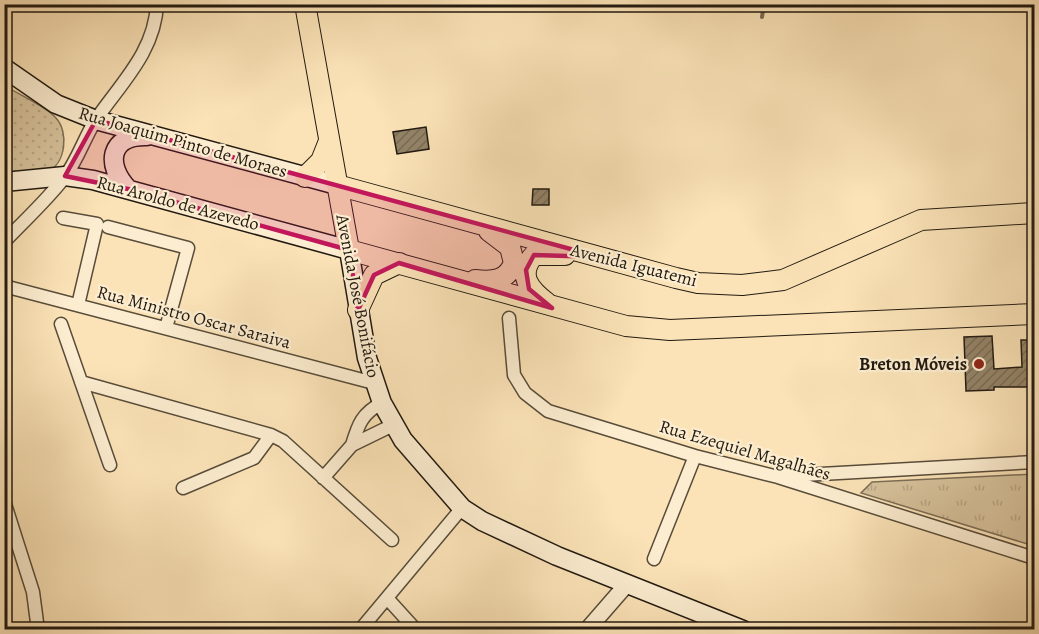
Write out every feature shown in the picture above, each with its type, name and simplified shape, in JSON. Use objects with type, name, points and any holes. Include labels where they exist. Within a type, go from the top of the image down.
[{"type":"main road","name":"Avenida José Bonifácio","points":[[304,4],[358,310],[374,383],[393,425],[462,508],[482,521],[627,584],[743,630]]},
{"type":"main road","name":"Rua Joaquim Pinto de Moraes","points":[[4,68],[56,104],[96,120],[337,185]]},
{"type":"main road","points":[[128,189],[119,179],[113,167],[114,154],[124,141],[140,136],[158,136]]},
{"type":"main road","points":[[305,177],[321,161],[329,141]]},
{"type":"main road","name":"Rua Aroldo de Azevedo","points":[[4,182],[65,176],[128,189],[349,250]]},
{"type":"main road","name":"Avenida Iguatemi","points":[[337,185],[698,283],[742,285],[798,275],[921,220],[1035,213]]},
{"type":"main road","points":[[446,275],[496,281],[506,276],[511,270],[514,257],[510,247],[476,224]]},
{"type":"main road","points":[[349,250],[446,275],[552,308],[626,326],[670,330],[1035,314]]},
{"type":"main road","points":[[552,308],[529,289],[525,279],[528,262],[534,255],[600,257]]},
{"type":"main road","points":[[358,310],[374,276],[399,263]]},
{"type":"street","points":[[4,242],[65,176],[96,120],[111,103],[146,49],[153,32],[157,4]]},
{"type":"street","points":[[63,218],[97,224],[78,305]]},
{"type":"street","points":[[108,228],[188,248],[166,328]]},
{"type":"street","name":"Rua Ministro Oscar Saraiva","points":[[4,286],[374,383]]},
{"type":"street","name":"Rua Ezequiel Magalhães","points":[[509,318],[514,375],[525,393],[548,411],[695,456],[778,477],[1035,558]]},
{"type":"street","points":[[61,324],[110,465]]},
{"type":"street","points":[[81,382],[271,435],[296,450],[323,478],[392,540]]},
{"type":"street","points":[[352,446],[358,422],[369,409],[382,402]]},
{"type":"street","points":[[323,478],[352,446],[393,425]]},
{"type":"street","points":[[183,488],[254,458],[271,435]]},
{"type":"street","points":[[654,560],[695,456]]},
{"type":"street","points":[[778,477],[1035,462]]},
{"type":"street","points":[[4,501],[33,592],[39,630]]},
{"type":"street","points":[[360,630],[462,508]]},
{"type":"street","points":[[587,630],[627,584]]},
{"type":"street","points":[[387,598],[416,630]]},
{"type":"highlighted area","points":[[96,120],[600,257],[534,255],[526,270],[529,289],[552,308],[399,263],[374,275],[358,310],[349,250],[128,189],[65,176]]},
{"type":"green space","points":[[4,85],[46,109],[60,124],[64,139],[62,155],[53,168],[47,172],[5,178]]},
{"type":"green space","points":[[1034,474],[1034,546],[861,493],[872,482]]},
{"type":"building","points":[[426,127],[429,149],[397,154],[393,132]]},
{"type":"building","points":[[533,189],[549,189],[549,205],[532,205]]},
{"type":"building","points":[[992,336],[994,369],[1022,367],[1021,340],[1035,340],[1035,387],[994,387],[994,390],[966,391],[964,337]]},
{"type":"waterway","points":[[762,17],[764,4]]},
{"type":"place","name":"Breton Móveis","points":[[979,364]]}]
